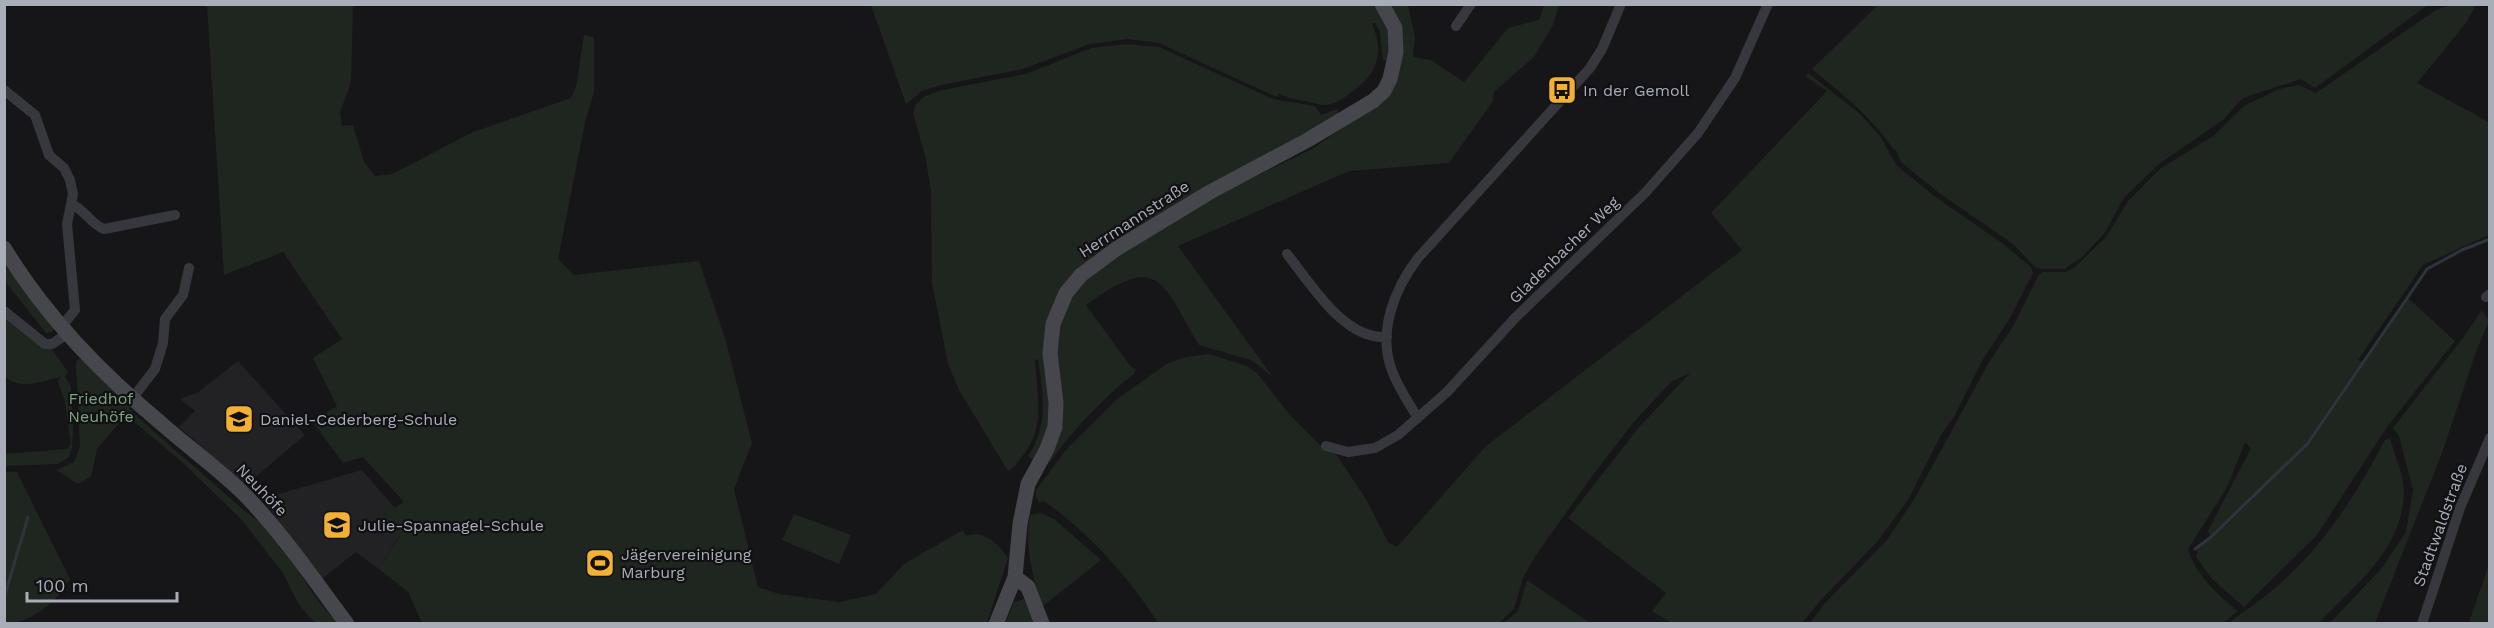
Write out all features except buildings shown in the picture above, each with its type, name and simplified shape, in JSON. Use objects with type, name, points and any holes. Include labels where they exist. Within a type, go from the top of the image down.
[{"type":"street","name":"Herrmannstraße","points":[[996,624],[1015,577],[1020,524],[1028,484],[1055,427],[1056,403],[1050,343],[1056,312],[1066,293],[1081,275],[1116,249],[1210,192],[1306,141],[1373,101],[1384,91],[1390,79],[1396,52],[1395,28],[1382,4]]},
{"type":"street","points":[[1456,26],[1471,4]]},
{"type":"street","points":[[1418,418],[1402,393],[1391,369],[1387,337],[1391,308],[1407,272],[1590,68],[1602,49],[1621,4]]},
{"type":"street","name":"Gladenbacher Weg","points":[[1326,446],[1348,452],[1375,448],[1398,435],[1447,392],[1516,317],[1645,193],[1698,133],[1735,78],[1768,4]]},
{"type":"street","points":[[4,90],[35,115],[48,155],[64,168],[70,180],[73,194],[67,224],[75,310],[64,331],[52,344],[45,344],[4,310]]},
{"type":"street","points":[[71,204],[80,208],[95,225],[104,228],[175,215]]},
{"type":"street","name":"Neuhöfe","points":[[4,248],[26,282],[64,331],[132,399],[246,496],[280,535],[347,624]]},
{"type":"street","points":[[1287,254],[1350,328],[1370,337],[1387,337]]},
{"type":"street","points":[[132,399],[154,369],[163,343],[165,319],[183,295],[189,268]]},
{"type":"street","name":"Stadtwaldstraße","points":[[2422,624],[2460,508],[2490,438]]},
{"type":"street","points":[[1015,577],[1028,587],[1042,624]]},
{"type":"shaded area","name":"Daniel-Cederberg-Schule","points":[[238,361],[305,435],[246,485],[179,427],[195,411],[180,399],[197,393]]},
{"type":"shaded area","name":"Julie-Spannagel-Schule","points":[[362,470],[395,508],[385,514],[400,535],[379,569],[356,552],[322,579],[267,506],[272,496]]},
{"type":"green space","points":[[2454,4],[2476,5],[2466,23],[2417,83],[2489,122],[2489,235],[2423,265],[2358,360],[2363,362],[2408,298],[2455,341],[2387,427],[2317,535],[2244,607],[2212,579],[2196,557],[2198,548],[2211,537],[2208,531],[2251,448],[2245,443],[2226,489],[2188,549],[2196,567],[2208,583],[2238,611],[2223,623],[1810,623],[1825,603],[1887,540],[1916,496],[1988,364],[2015,323],[2038,276],[2043,272],[2066,272],[2075,267],[2106,237],[2128,201],[2161,168],[2213,136],[2244,106],[2279,89],[2299,85],[2316,93],[2436,10]]},
{"type":"green space","points":[[207,5],[353,5],[351,83],[340,112],[342,126],[353,125],[364,162],[375,176],[392,174],[473,132],[571,98],[576,87],[584,35],[594,37],[594,92],[585,123],[558,259],[574,275],[699,261],[725,338],[752,443],[734,489],[758,587],[779,594],[839,602],[876,594],[904,564],[963,530],[966,536],[972,534],[990,539],[1008,558],[987,623],[422,623],[408,592],[379,569],[400,536],[384,514],[404,502],[363,457],[343,463],[312,421],[337,406],[313,358],[342,339],[283,252],[224,275]]},
{"type":"green space","points":[[871,5],[1378,5],[1388,23],[1390,60],[1383,60],[1380,32],[1375,23],[1372,23],[1378,45],[1378,55],[1372,72],[1358,88],[1345,97],[1323,105],[1278,93],[1279,97],[1272,95],[1159,43],[1127,39],[1090,44],[1023,69],[941,85],[922,91],[906,104]]},
{"type":"green space","points":[[1390,5],[1408,5],[1415,37],[1413,57],[1431,60],[1464,82],[1508,28],[1539,20],[1544,5],[1559,5],[1553,25],[1534,57],[1494,92],[1493,101],[1449,163],[1349,171],[1178,246],[1272,376],[1251,360],[1199,345],[1166,290],[1156,281],[1144,277],[1130,280],[1086,305],[1131,367],[1136,369],[1134,374],[1080,424],[1035,482],[1045,460],[1056,349],[1063,311],[1079,285],[1097,267],[1220,194],[1312,149],[1381,101],[1388,93]]},
{"type":"green space","points":[[1878,5],[2428,5],[2315,88],[2301,79],[2243,98],[2224,119],[2159,164],[2124,198],[2104,234],[2081,258],[2064,269],[2041,269],[2035,267],[2013,244],[1939,193],[1901,162],[1896,150],[1866,116],[1812,69]]},
{"type":"green space","points":[[1126,44],[1159,47],[1273,99],[1315,106],[1321,115],[1337,109],[1340,118],[1207,186],[1093,256],[1063,287],[1050,425],[1035,461],[1028,456],[1035,444],[1042,421],[1043,397],[1038,359],[1035,360],[1038,411],[1034,435],[1021,458],[1008,471],[959,390],[948,364],[932,283],[931,191],[925,155],[913,113],[916,104],[925,96],[942,90],[1026,74],[1091,48]]},
{"type":"green space","points":[[1808,73],[1859,113],[1880,136],[1897,166],[1937,198],[2002,243],[2031,267],[2033,273],[2010,318],[1982,361],[1954,417],[1942,433],[1908,500],[1877,542],[1802,623],[1672,623],[1652,611],[1666,593],[1568,518],[1640,426],[1690,373],[1671,382],[1633,423],[1593,475],[1536,555],[1523,578],[1514,609],[1499,623],[1158,623],[1107,556],[1077,527],[1044,501],[1040,503],[1036,498],[1036,490],[1065,451],[1117,399],[1168,363],[1186,357],[1209,354],[1247,366],[1257,373],[1290,415],[1324,449],[1336,454],[1366,499],[1388,542],[1397,547],[1486,446],[1742,250],[1711,213],[1827,91],[1805,76]]},
{"type":"green space","points":[[4,259],[54,327],[52,332],[46,333],[5,281]]},
{"type":"green space","points":[[2482,310],[2489,321],[2477,349],[2442,453],[2375,623],[2330,623],[2381,569],[2406,532],[2413,490],[2399,436],[2393,428]]},
{"type":"green space","points":[[5,314],[49,345],[68,372],[65,376],[71,387],[72,448],[69,457],[58,464],[5,466],[4,454],[67,449],[71,445],[65,402],[58,382],[60,377],[25,384],[5,377]]},
{"type":"green space","name":"Friedhof Neuhöfe","points":[[82,359],[131,404],[129,409],[267,529],[286,552],[328,613],[339,623],[315,623],[299,605],[283,573],[241,519],[182,462],[126,415],[97,449],[91,477],[78,484],[56,470],[74,462],[80,446],[76,365],[77,360]]},
{"type":"green space","points":[[2390,438],[2404,485],[2402,513],[2386,549],[2375,565],[2319,623],[2229,623],[2287,577],[2320,542],[2349,503],[2385,440]]},
{"type":"green space","points":[[5,472],[17,472],[70,579],[43,610],[24,620],[5,623]]},
{"type":"green space","points":[[1041,513],[1054,519],[1101,560],[1043,606],[1051,623],[1047,623],[1035,583],[1028,543],[1030,515]]},
{"type":"green space","points":[[794,514],[851,535],[839,564],[782,540]]},
{"type":"green space","points":[[2489,564],[2489,623],[2469,623]]},
{"type":"green space","points":[[1527,580],[1590,623],[1504,623],[1518,611]]},
{"type":"green space","points":[[1023,599],[1029,605],[1035,623],[1005,624],[1014,602]]},
{"type":"waterway","points":[[2195,549],[2211,537],[2308,443],[2427,269],[2462,250],[2490,239]]},
{"type":"waterway","points":[[4,598],[28,517]]},
{"type":"place","name":"In der Gemoll","points":[[1562,90]]},
{"type":"place","name":"Daniel-Cederberg-Schule","points":[[239,419]]},
{"type":"place","name":"Julie-Spannagel-Schule","points":[[337,525]]},
{"type":"place","name":"Jägervereinigung Marburg","points":[[600,563]]}]
